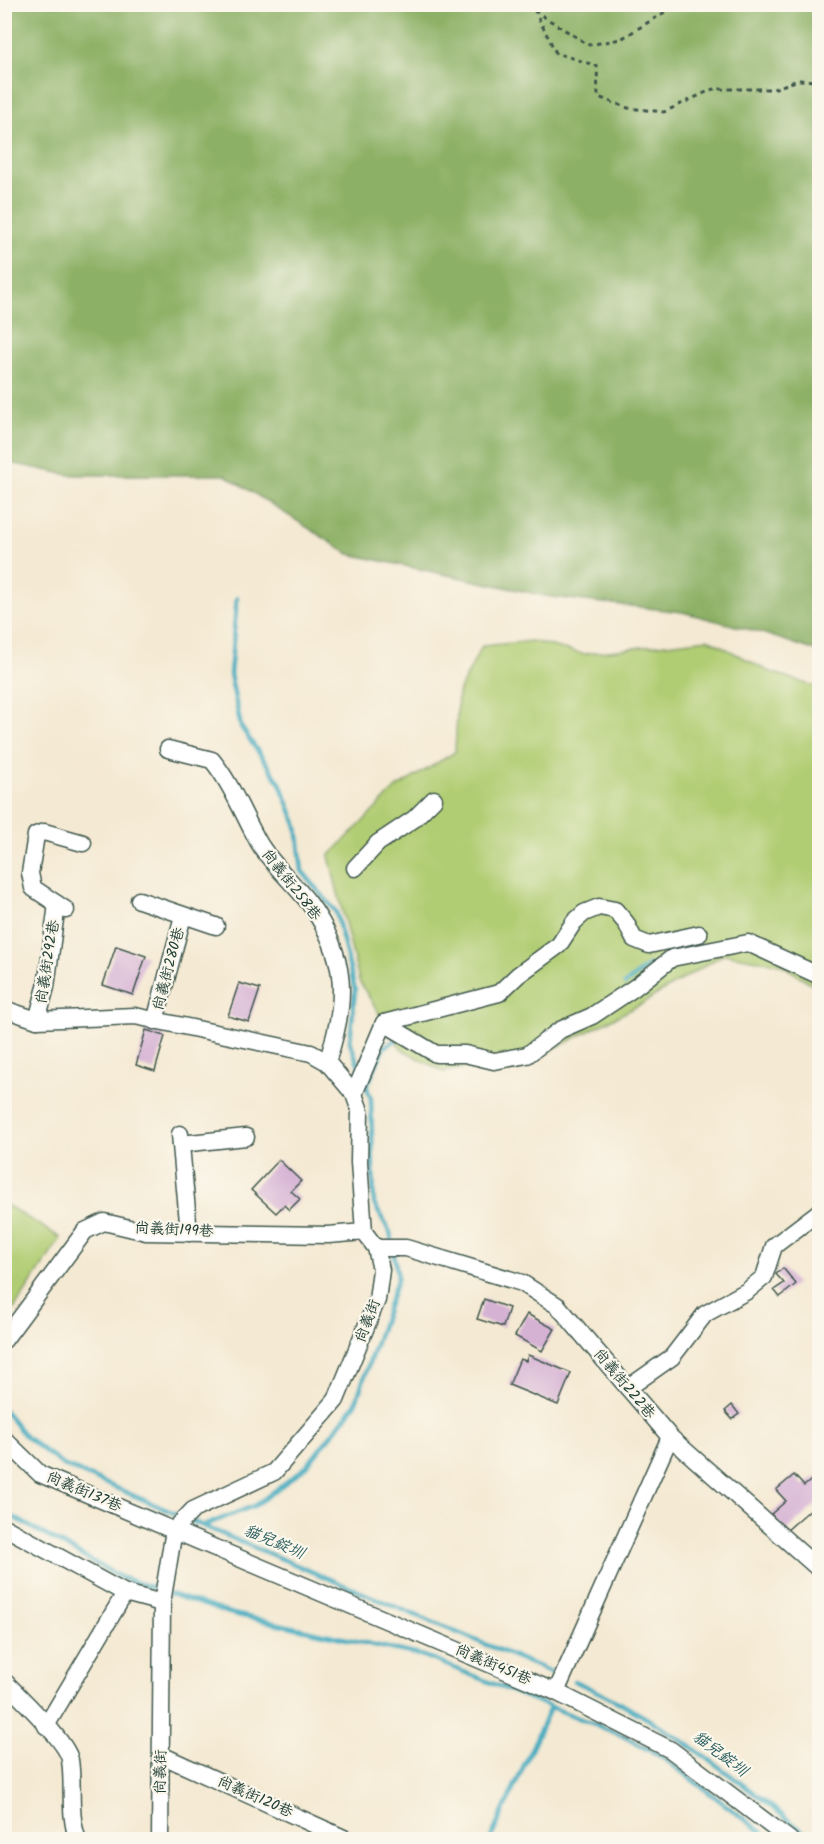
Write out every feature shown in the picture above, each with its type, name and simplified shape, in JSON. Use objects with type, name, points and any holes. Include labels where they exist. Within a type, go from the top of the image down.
[{"type":"street","name":"尚義街258巷","points":[[168,749],[212,760],[225,776],[260,844],[309,904],[329,935],[339,966],[342,1000],[339,1027],[327,1062]]},
{"type":"street","points":[[355,868],[378,843],[414,819],[434,799]]},
{"type":"street","name":"尚義街292巷","points":[[38,1020],[61,907],[33,888],[30,873],[36,836],[44,832],[83,843]]},
{"type":"street","points":[[139,900],[216,926]]},
{"type":"street","points":[[384,1023],[499,993],[518,975],[559,945],[574,922],[584,913],[599,907],[615,910],[626,923],[634,939],[649,945],[699,934]]},
{"type":"street","name":"尚義街280巷","points":[[155,1021],[183,916]]},
{"type":"street","points":[[384,1023],[436,1054],[465,1054],[494,1061],[527,1055],[560,1030],[592,1016],[634,988],[672,958],[748,944],[819,976]]},
{"type":"street","points":[[4,1009],[38,1020],[66,1021],[135,1016],[311,1053],[327,1062],[355,1090],[360,1112],[359,1162],[364,1232]]},
{"type":"street","points":[[355,1090],[384,1023]]},
{"type":"street","points":[[189,1233],[180,1139],[246,1137]]},
{"type":"street","points":[[628,1388],[672,1357],[705,1314],[747,1291],[764,1278],[774,1246],[819,1211]]},
{"type":"street","name":"尚義街199巷","points":[[4,1340],[85,1232],[104,1222],[146,1232],[328,1235],[364,1232]]},
{"type":"street","name":"尚義街","points":[[160,1839],[162,1603],[174,1530],[193,1510],[274,1472],[336,1400],[377,1300],[381,1270],[376,1248],[364,1232]]},
{"type":"street","name":"尚義街222巷","points":[[376,1248],[402,1248],[522,1283],[558,1306],[670,1437],[819,1570]]},
{"type":"street","points":[[556,1692],[670,1437]]},
{"type":"street","name":"尚義街137巷","points":[[4,1439],[40,1474],[174,1530]]},
{"type":"street","points":[[4,1527],[125,1593],[162,1603]]},
{"type":"street","name":"尚義街451巷","points":[[174,1530],[556,1692],[671,1750],[790,1839]]},
{"type":"street","points":[[46,1726],[125,1593]]},
{"type":"street","points":[[4,1680],[46,1726],[70,1757],[72,1825],[78,1839]]},
{"type":"street","name":"尚義街120巷","points":[[161,1755],[348,1839]]},
{"type":"path","points":[[529,4],[589,45],[621,39],[678,4]]},
{"type":"path","points":[[534,9],[556,53],[597,66],[598,97],[628,108],[664,112],[713,89],[773,89],[798,80],[819,81]]},
{"type":"green space","points":[[4,5],[819,5],[819,652],[759,632],[682,612],[551,597],[349,554],[225,475],[69,475],[5,462]]},
{"type":"green space","points":[[708,639],[768,671],[819,688],[819,988],[780,964],[724,954],[643,1003],[548,1052],[444,1072],[401,1049],[359,981],[329,856],[396,788],[455,752],[458,693],[482,646],[532,641],[583,654]]},
{"type":"green space","points":[[5,1204],[61,1238],[14,1309],[5,1305]]},
{"type":"building","points":[[116,946],[146,956],[133,995],[103,985]]},
{"type":"building","points":[[239,983],[260,989],[249,1022],[228,1016]]},
{"type":"building","points":[[146,1030],[165,1036],[155,1071],[136,1065]]},
{"type":"building","points":[[279,1160],[301,1181],[291,1191],[300,1199],[289,1210],[284,1205],[276,1213],[251,1190]]},
{"type":"building","points":[[783,1268],[796,1284],[780,1297],[774,1290],[784,1283],[776,1274]]},
{"type":"building","points":[[484,1299],[509,1308],[503,1327],[477,1319]]},
{"type":"building","points":[[527,1314],[555,1329],[542,1351],[515,1336]]},
{"type":"building","points":[[528,1355],[571,1373],[558,1405],[509,1385],[520,1359],[526,1361]]},
{"type":"building","points":[[732,1405],[739,1414],[732,1419],[725,1411]]},
{"type":"building","points":[[820,1473],[820,1501],[786,1531],[771,1514],[786,1501],[776,1490],[794,1475],[804,1486]]},
{"type":"waterway","points":[[237,598],[230,674],[241,727],[280,783],[297,826],[302,871],[336,912],[355,990],[350,1042],[360,1069]]},
{"type":"waterway","points":[[625,984],[649,965]]},
{"type":"waterway","points":[[367,1086],[384,1047],[399,1038]]},
{"type":"waterway","points":[[203,1526],[256,1505],[306,1467],[355,1405],[398,1277],[390,1232],[374,1204],[371,1099],[365,1082]]},
{"type":"waterway","name":"貓兒錠圳","points":[[4,1410],[26,1437],[63,1465],[181,1516]]},
{"type":"waterway","points":[[4,1512],[122,1578],[157,1589]]},
{"type":"waterway","name":"貓兒錠圳","points":[[189,1520],[551,1672]]},
{"type":"waterway","points":[[170,1594],[233,1614],[424,1656],[621,1735],[662,1757],[772,1840]]},
{"type":"waterway","name":"貓兒錠圳","points":[[574,1681],[607,1696],[669,1732],[699,1752],[814,1840]]},
{"type":"waterway","points":[[490,1840],[550,1708]]}]
